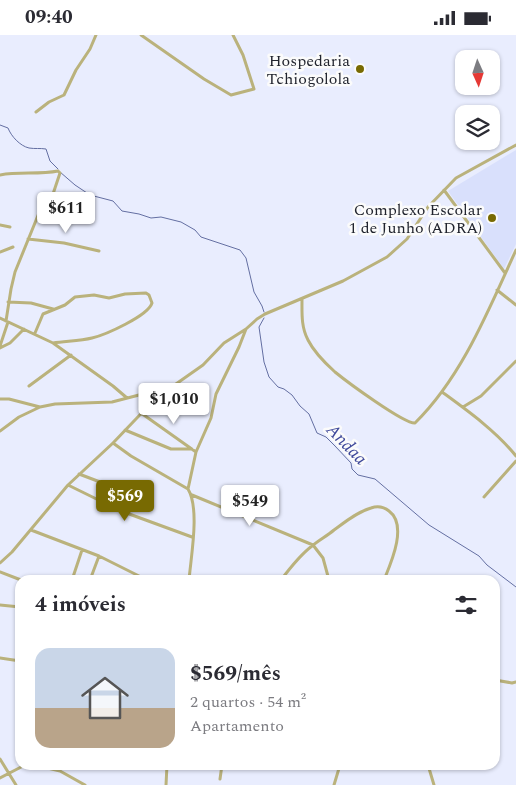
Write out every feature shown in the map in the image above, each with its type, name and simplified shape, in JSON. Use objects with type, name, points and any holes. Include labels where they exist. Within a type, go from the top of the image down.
[{"type":"street","points":[[36,112],[48,102],[64,95],[96,35]]},
{"type":"street","points":[[140,35],[204,79],[231,95],[254,89],[243,55],[233,35]]},
{"type":"street","points":[[0,563],[12,552],[68,485],[113,443],[156,398],[175,386],[202,365],[224,343],[265,314],[343,281],[387,257],[407,239],[428,207],[456,178],[516,145]]},
{"type":"street","points":[[0,175],[59,171],[53,193],[39,213],[15,273],[8,302],[7,321],[0,347]]},
{"type":"street","points":[[444,189],[505,273]]},
{"type":"street","points":[[0,225],[10,227]]},
{"type":"street","points":[[28,239],[64,243],[99,251]]},
{"type":"street","points":[[0,251],[13,247]]},
{"type":"street","points":[[302,299],[302,323],[307,339],[314,350],[344,379],[394,413],[411,423],[416,423],[442,392],[470,348],[516,250]]},
{"type":"street","points":[[497,290],[516,305]]},
{"type":"street","points":[[35,333],[43,314],[65,305],[75,297],[86,295],[109,298],[125,294],[146,293],[149,295],[152,303],[151,307],[134,319],[89,339],[53,343]]},
{"type":"street","points":[[8,302],[31,303],[53,309]]},
{"type":"street","points":[[0,318],[53,343],[127,398]]},
{"type":"street","points":[[0,347],[10,343],[24,329]]},
{"type":"street","points":[[188,489],[196,452],[211,418],[216,394],[246,329]]},
{"type":"street","points":[[29,386],[70,355]]},
{"type":"street","points":[[463,407],[481,396],[516,361]]},
{"type":"street","points":[[0,431],[19,417],[40,407],[55,404],[112,402],[175,386]]},
{"type":"street","points":[[442,392],[463,407],[505,443],[516,456]]},
{"type":"street","points":[[0,399],[9,399],[40,407]]},
{"type":"street","points":[[141,413],[196,452]]},
{"type":"street","points":[[125,431],[171,449],[192,449]]},
{"type":"street","points":[[113,443],[131,456],[188,489],[192,495],[194,517],[189,575]]},
{"type":"street","points":[[484,497],[516,461]]},
{"type":"street","points":[[79,474],[129,493]]},
{"type":"street","points":[[68,485],[120,511],[192,537]]},
{"type":"street","points":[[192,495],[313,545],[323,559],[328,575]]},
{"type":"street","points":[[285,575],[302,554],[313,545],[361,512],[374,507],[384,508],[391,513],[396,522],[398,534],[395,554],[386,575]]},
{"type":"street","points":[[31,530],[99,556],[137,575]]},
{"type":"street","points":[[74,575],[82,550]]},
{"type":"street","points":[[92,575],[99,556]]},
{"type":"street","points":[[0,572],[15,578]]},
{"type":"street","points":[[0,605],[15,606]]},
{"type":"street","points":[[0,658],[15,660]]},
{"type":"street","points":[[500,681],[516,682]]},
{"type":"street","points":[[0,759],[16,785]]},
{"type":"street","points":[[0,778],[15,770]]},
{"type":"street","points":[[56,770],[85,785]]},
{"type":"street","points":[[165,770],[166,785]]},
{"type":"street","points":[[220,779],[221,770]]},
{"type":"street","points":[[334,785],[338,770]]},
{"type":"street","points":[[430,770],[434,785]]},
{"type":"shaded area","name":"Complexo Escolar 1 de Junho (ADRA)","points":[[516,150],[516,244],[504,269],[448,191]]},
{"type":"waterway","name":"Andaa","points":[[0,125],[8,128],[22,145],[46,149],[50,161],[58,169]]},
{"type":"waterway","name":"Andaa","points":[[60,172],[90,195],[113,201],[122,211],[151,218],[161,217],[181,222],[195,230],[201,237],[240,250],[246,258],[254,292],[264,312]]},
{"type":"waterway","name":"Andaa","points":[[264,318],[259,327],[264,362],[269,377],[278,387],[292,395],[309,414],[317,433],[326,437],[335,446],[351,463],[352,469],[358,475],[375,479],[429,525],[479,556],[487,565],[516,587]]},
{"type":"place","name":"Hospedaria Tchiogolola","points":[[360,69]]},
{"type":"place","name":"Complexo Escolar 1 de Junho (ADRA)","points":[[492,218]]}]
